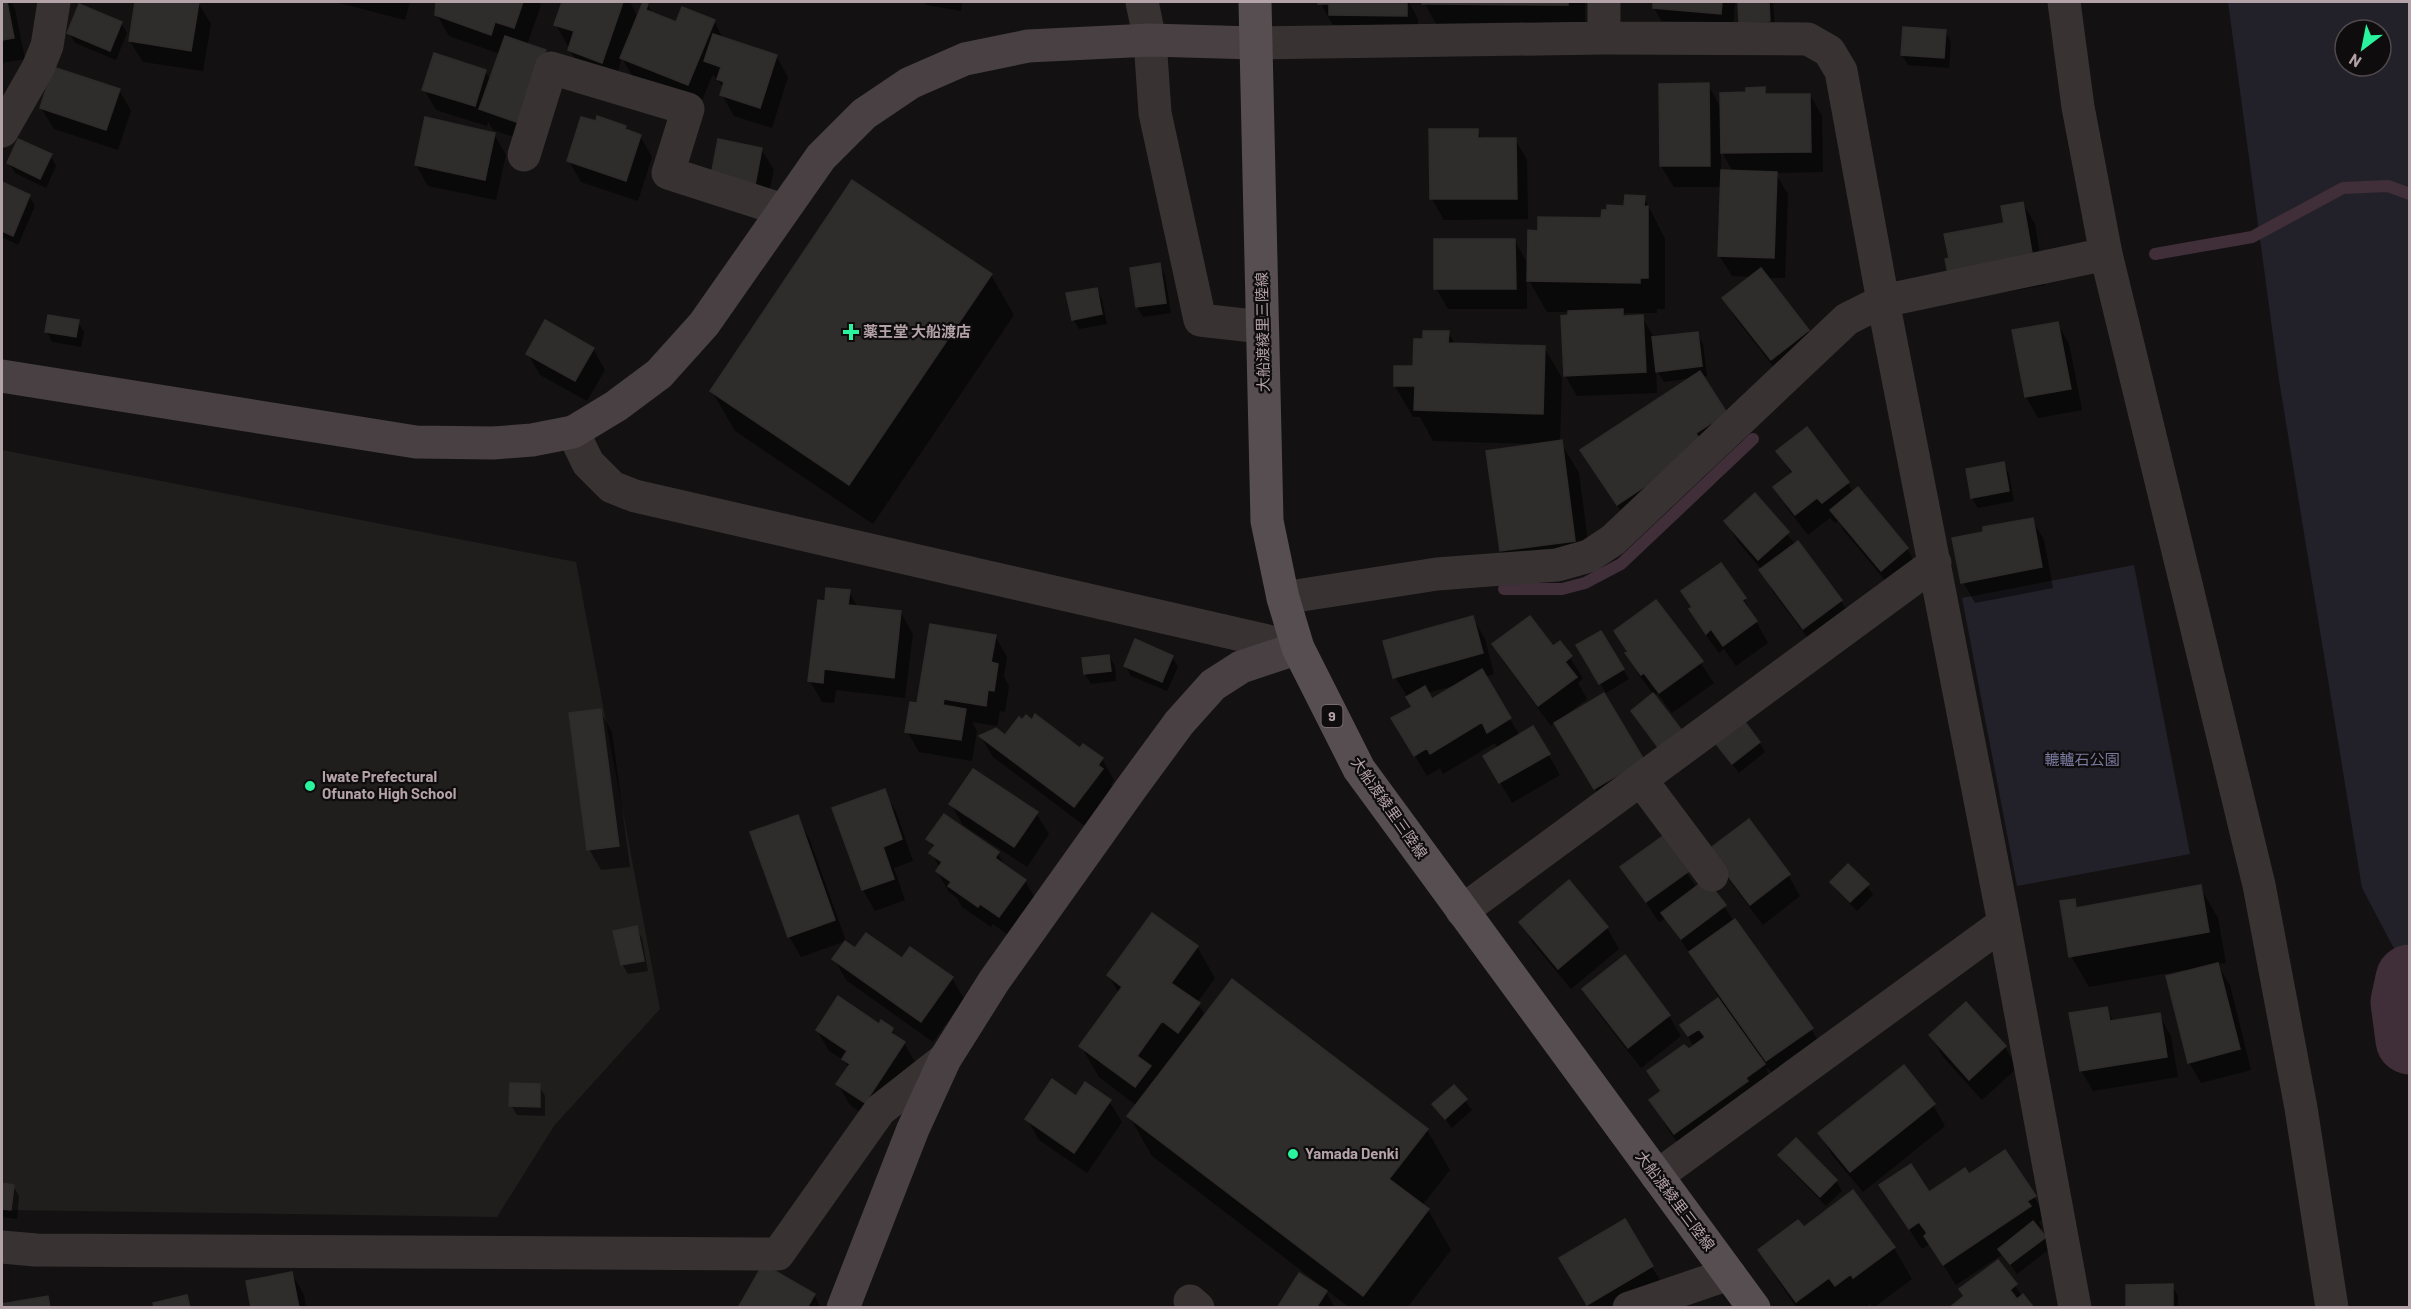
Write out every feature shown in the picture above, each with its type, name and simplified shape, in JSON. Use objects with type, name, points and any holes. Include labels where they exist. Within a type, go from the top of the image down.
[{"type":"main road","name":"大船渡綾里三陸線","points":[[1255,2],[1267,521],[1283,598],[1298,648],[1359,769],[1754,1308]]},
{"type":"street","points":[[2,131],[38,68],[47,46],[54,2]]},
{"type":"street","points":[[1142,2],[1150,40],[1155,113],[1200,320],[1263,327]]},
{"type":"street","points":[[1604,2],[1604,38]]},
{"type":"street","points":[[2064,2],[2078,107],[2106,254],[2259,885],[2301,1108],[2332,1308]]},
{"type":"street","points":[[2,376],[416,442],[532,440],[573,432],[616,406],[659,374],[704,324],[821,157],[864,114],[910,83],[965,58],[1028,46],[1150,40],[1255,43],[1604,38],[1808,39],[1829,51],[1841,71],[1883,301],[2004,923],[2074,1308]]},
{"type":"street","points":[[524,155],[551,68],[688,109],[668,173],[783,210]]},
{"type":"street","points":[[1283,598],[1437,574],[1557,565],[1589,556],[1613,540],[1847,319],[1883,301],[2106,254]]},
{"type":"street","points":[[573,432],[588,463],[612,487],[635,496],[1298,648]]},
{"type":"street","points":[[1462,912],[1935,563]]},
{"type":"street","points":[[843,1308],[913,1129],[945,1059],[994,981],[1179,723],[1214,685],[1241,667],[1298,648]]},
{"type":"street","points":[[1641,780],[1712,875]]},
{"type":"street","points":[[1657,1176],[2004,923]]},
{"type":"street","points":[[2,1247],[36,1250],[778,1254],[880,1110],[945,1059]]},
{"type":"street","points":[[1629,1308],[1730,1274]]},
{"type":"shaded area","name":"Iwate Prefectural Ofunato High School","points":[[2,450],[576,562],[660,1009],[554,1126],[497,1217],[2,1210]]},
{"type":"green space","points":[[2228,2],[2409,2],[2409,977],[2362,888],[2279,380]]},
{"type":"green space","name":"轆轤石公園","points":[[2134,565],[2190,854],[2017,886],[1962,598]]},
{"type":"building","points":[[2,2],[7,2],[14,38],[2,40]]},
{"type":"building","points":[[135,2],[199,2],[191,51],[129,41]]},
{"type":"building","points":[[436,2],[523,2],[514,28],[495,22],[491,35],[435,15]]},
{"type":"building","points":[[562,2],[623,2],[602,63],[568,50],[574,31],[554,25]]},
{"type":"building","points":[[643,2],[648,3],[646,10],[676,22],[682,7],[715,20],[688,85],[620,58]]},
{"type":"building","points":[[1318,2],[1407,2],[1407,16],[1329,15],[1329,4],[1318,4]]},
{"type":"building","points":[[1422,2],[1568,2],[1568,5],[1422,4]]},
{"type":"building","points":[[1653,2],[1722,2],[1721,14],[1653,8]]},
{"type":"building","points":[[1738,2],[1769,2],[1770,21],[1739,23]]},
{"type":"building","points":[[79,4],[122,22],[110,51],[67,33]]},
{"type":"building","points":[[1903,27],[1946,30],[1944,58],[1901,55]]},
{"type":"building","points":[[713,34],[777,55],[760,108],[720,95],[724,82],[717,79],[721,67],[704,61]]},
{"type":"building","points":[[505,36],[546,50],[520,123],[479,109]]},
{"type":"building","points":[[434,53],[486,70],[475,106],[422,90]]},
{"type":"building","points":[[53,67],[120,89],[106,130],[40,108]]},
{"type":"building","points":[[1709,83],[1710,166],[1660,166],[1659,84]]},
{"type":"building","points":[[1765,87],[1765,94],[1810,94],[1811,152],[1721,153],[1720,93],[1746,92],[1746,88]]},
{"type":"building","points":[[597,116],[626,126],[625,129],[641,135],[626,181],[567,161],[581,117],[596,121]]},
{"type":"building","points":[[425,117],[495,133],[485,180],[415,165]]},
{"type":"building","points":[[1429,129],[1478,129],[1478,138],[1516,138],[1517,199],[1430,199]]},
{"type":"building","points":[[18,139],[52,154],[40,179],[7,163]]},
{"type":"building","points":[[718,139],[762,148],[755,185],[711,176]]},
{"type":"building","points":[[1721,170],[1777,172],[1774,258],[1718,256]]},
{"type":"building","name":"薬王堂 大船渡店","points":[[852,180],[992,274],[849,485],[710,391]]},
{"type":"building","points":[[2,182],[30,195],[13,236],[2,231]]},
{"type":"building","points":[[1625,195],[1645,196],[1644,207],[1648,206],[1648,278],[1640,278],[1640,283],[1527,281],[1528,230],[1538,231],[1538,217],[1601,218],[1602,210],[1607,210],[1607,205],[1624,206]]},
{"type":"building","points":[[2023,202],[2034,264],[1949,279],[1945,259],[1949,258],[1944,234],[2004,223],[2001,206]]},
{"type":"building","points":[[1434,239],[1515,239],[1516,289],[1434,289]]},
{"type":"building","points":[[1160,263],[1166,303],[1136,307],[1130,268]]},
{"type":"building","points":[[1761,268],[1809,330],[1771,360],[1722,298]]},
{"type":"building","points":[[1097,288],[1102,314],[1072,320],[1066,293]]},
{"type":"building","points":[[1623,309],[1623,316],[1643,315],[1646,372],[1564,376],[1561,316],[1568,315],[1568,311]]},
{"type":"building","points":[[48,315],[79,320],[76,337],[45,332]]},
{"type":"building","points":[[545,320],[594,348],[575,381],[526,354]]},
{"type":"building","points":[[2058,322],[2071,389],[2025,397],[2012,330]]},
{"type":"building","points":[[1423,331],[1449,331],[1448,343],[1545,346],[1543,414],[1414,410],[1415,386],[1394,386],[1394,366],[1413,366],[1414,339],[1423,339]]},
{"type":"building","points":[[1698,332],[1702,366],[1656,372],[1652,337]]},
{"type":"building","points":[[1700,371],[1727,413],[1696,433],[1704,447],[1617,505],[1580,450]]},
{"type":"building","points":[[1807,427],[1849,482],[1822,503],[1817,498],[1795,515],[1773,487],[1793,472],[1776,451]]},
{"type":"building","points":[[1562,440],[1575,541],[1500,551],[1486,451]]},
{"type":"building","points":[[2004,462],[2009,491],[1971,498],[1966,469]]},
{"type":"building","points":[[1858,487],[1908,548],[1881,571],[1830,510]]},
{"type":"building","points":[[1755,493],[1789,532],[1758,560],[1724,521]]},
{"type":"building","points":[[2033,518],[2042,567],[1961,583],[1952,538],[1983,532],[1983,527]]},
{"type":"building","points":[[1798,541],[1842,600],[1803,629],[1759,570]]},
{"type":"building","points":[[1721,563],[1746,598],[1742,600],[1757,621],[1723,646],[1711,629],[1706,634],[1689,609],[1692,607],[1681,591]]},
{"type":"building","points":[[826,588],[850,590],[848,605],[901,611],[894,678],[824,669],[823,683],[808,681],[818,600],[825,601]]},
{"type":"building","points":[[1656,600],[1703,661],[1659,693],[1644,673],[1641,675],[1625,653],[1628,652],[1614,631]]},
{"type":"building","points":[[1473,616],[1483,653],[1393,678],[1383,641]]},
{"type":"building","points":[[1530,616],[1553,646],[1560,641],[1572,656],[1565,662],[1577,677],[1538,706],[1492,644]]},
{"type":"building","points":[[930,624],[996,635],[991,662],[998,664],[994,691],[988,690],[986,706],[944,699],[943,705],[966,709],[961,740],[905,732],[910,702],[917,703]]},
{"type":"building","points":[[1601,631],[1624,669],[1599,684],[1576,645]]},
{"type":"building","points":[[1135,639],[1173,656],[1162,682],[1124,666]]},
{"type":"building","points":[[1109,655],[1111,671],[1084,674],[1082,658]]},
{"type":"building","points":[[1482,669],[1511,718],[1487,733],[1482,722],[1430,754],[1427,748],[1414,756],[1391,718],[1412,707],[1406,697],[1425,686],[1432,699]]},
{"type":"building","points":[[1604,693],[1644,760],[1594,789],[1554,723]]},
{"type":"building","points":[[1653,693],[1687,737],[1663,754],[1631,711]]},
{"type":"building","points":[[601,709],[619,846],[587,850],[569,713]]},
{"type":"building","points":[[1035,714],[1080,748],[1083,744],[1103,758],[1098,765],[1103,769],[1074,807],[979,736],[996,728],[1005,735],[1019,717],[1022,720],[1026,715],[1032,720]]},
{"type":"building","points":[[1745,722],[1760,742],[1732,764],[1716,744]]},
{"type":"building","points":[[1533,726],[1550,754],[1499,783],[1483,756]]},
{"type":"building","points":[[973,769],[1038,812],[1014,847],[949,804]]},
{"type":"building","points":[[885,789],[902,839],[883,847],[894,879],[862,890],[832,808]]},
{"type":"building","points":[[944,814],[999,852],[995,858],[1026,880],[999,917],[980,904],[978,907],[948,886],[951,882],[936,871],[942,862],[929,853],[935,845],[926,839]]},
{"type":"building","points":[[798,815],[835,920],[788,937],[750,832]]},
{"type":"building","points":[[1749,819],[1790,874],[1750,905],[1708,850]]},
{"type":"building","points":[[1663,836],[1689,871],[1646,902],[1620,867]]},
{"type":"building","points":[[1848,864],[1869,884],[1850,902],[1830,882]]},
{"type":"building","points":[[1706,879],[1726,905],[1681,939],[1661,913]]},
{"type":"building","points":[[1569,880],[1608,927],[1558,969],[1519,922]]},
{"type":"building","points":[[2201,885],[2209,932],[2069,957],[2060,901],[2075,899],[2076,908]]},
{"type":"building","points":[[1152,913],[1198,946],[1171,983],[1200,1003],[1178,1033],[1162,1021],[1137,1056],[1151,1066],[1135,1087],[1079,1046],[1122,987],[1107,975]]},
{"type":"building","points":[[1735,919],[1813,1028],[1766,1061],[1689,952]]},
{"type":"building","points":[[637,926],[644,961],[621,965],[613,931]]},
{"type":"building","points":[[866,933],[902,958],[910,947],[953,977],[921,1022],[832,959],[845,941],[855,948]]},
{"type":"building","points":[[1625,955],[1670,1015],[1628,1048],[1582,989]]},
{"type":"building","points":[[2218,963],[2240,1049],[2188,1063],[2166,976]]},
{"type":"building","name":"Yamada Denki","points":[[1232,979],[1428,1129],[1389,1179],[1429,1209],[1363,1296],[1127,1116]]},
{"type":"building","points":[[838,996],[879,1024],[881,1020],[893,1028],[891,1033],[905,1042],[865,1103],[836,1084],[850,1064],[842,1059],[847,1051],[816,1030]]},
{"type":"building","points":[[1718,998],[1765,1064],[1746,1078],[1748,1081],[1674,1134],[1649,1100],[1661,1091],[1647,1071],[1684,1045],[1689,1049],[1705,1037],[1699,1029],[1688,1036],[1680,1025]]},
{"type":"building","points":[[1966,1002],[2006,1046],[1969,1080],[1929,1035]]},
{"type":"building","points":[[2107,1007],[2110,1021],[2160,1013],[2167,1057],[2080,1071],[2069,1013]]},
{"type":"building","points":[[1904,1065],[1935,1104],[1850,1172],[1818,1133]]},
{"type":"building","points":[[1052,1079],[1076,1096],[1085,1082],[1111,1100],[1074,1153],[1025,1119]]},
{"type":"building","points":[[510,1083],[540,1084],[540,1107],[509,1106]]},
{"type":"building","points":[[1454,1085],[1467,1099],[1445,1119],[1432,1104]]},
{"type":"building","points":[[1796,1138],[1837,1180],[1820,1197],[1778,1155]]},
{"type":"building","points":[[2005,1150],[2036,1196],[2027,1201],[2031,1206],[1943,1265],[1924,1236],[1927,1233],[1919,1222],[1909,1229],[1879,1185],[1911,1164],[1929,1192],[1965,1168],[1969,1174]]},
{"type":"building","points":[[2,1183],[14,1185],[11,1210],[2,1209]]},
{"type":"building","points":[[1853,1190],[1895,1247],[1853,1278],[1851,1274],[1835,1286],[1829,1278],[1796,1302],[1758,1250],[1798,1220],[1804,1227]]},
{"type":"building","points":[[1625,1219],[1653,1266],[1587,1305],[1559,1258]]},
{"type":"building","points":[[2033,1221],[2046,1237],[2010,1264],[1998,1249]]},
{"type":"building","points":[[1998,1260],[2017,1284],[2010,1290],[2017,1299],[2023,1294],[2034,1308],[1949,1308],[1964,1296],[1959,1289]]},
{"type":"building","points":[[763,1264],[815,1294],[807,1308],[738,1308]]},
{"type":"building","points":[[292,1272],[299,1308],[251,1308],[246,1281]]},
{"type":"building","points":[[1299,1273],[1327,1291],[1316,1308],[1277,1308]]},
{"type":"building","points":[[2173,1284],[2173,1308],[2126,1308],[2126,1285]]},
{"type":"building","points":[[187,1295],[190,1308],[154,1308],[153,1303]]},
{"type":"building","points":[[48,1296],[50,1308],[2,1308],[2,1304]]},
{"type":"waterway","points":[[2155,254],[2252,237],[2343,188],[2388,186],[2410,194]]},
{"type":"waterway","points":[[1504,589],[1562,589],[1585,583],[1621,564],[1753,439]]},
{"type":"waterway","points":[[2410,979],[2405,1002],[2410,1040]]},
{"type":"place","name":"薬王堂 大船渡店","points":[[851,332]]},
{"type":"place","name":"Iwate Prefectural Ofunato High School","points":[[310,786]]},
{"type":"place","name":"Yamada Denki","points":[[1293,1154]]}]
